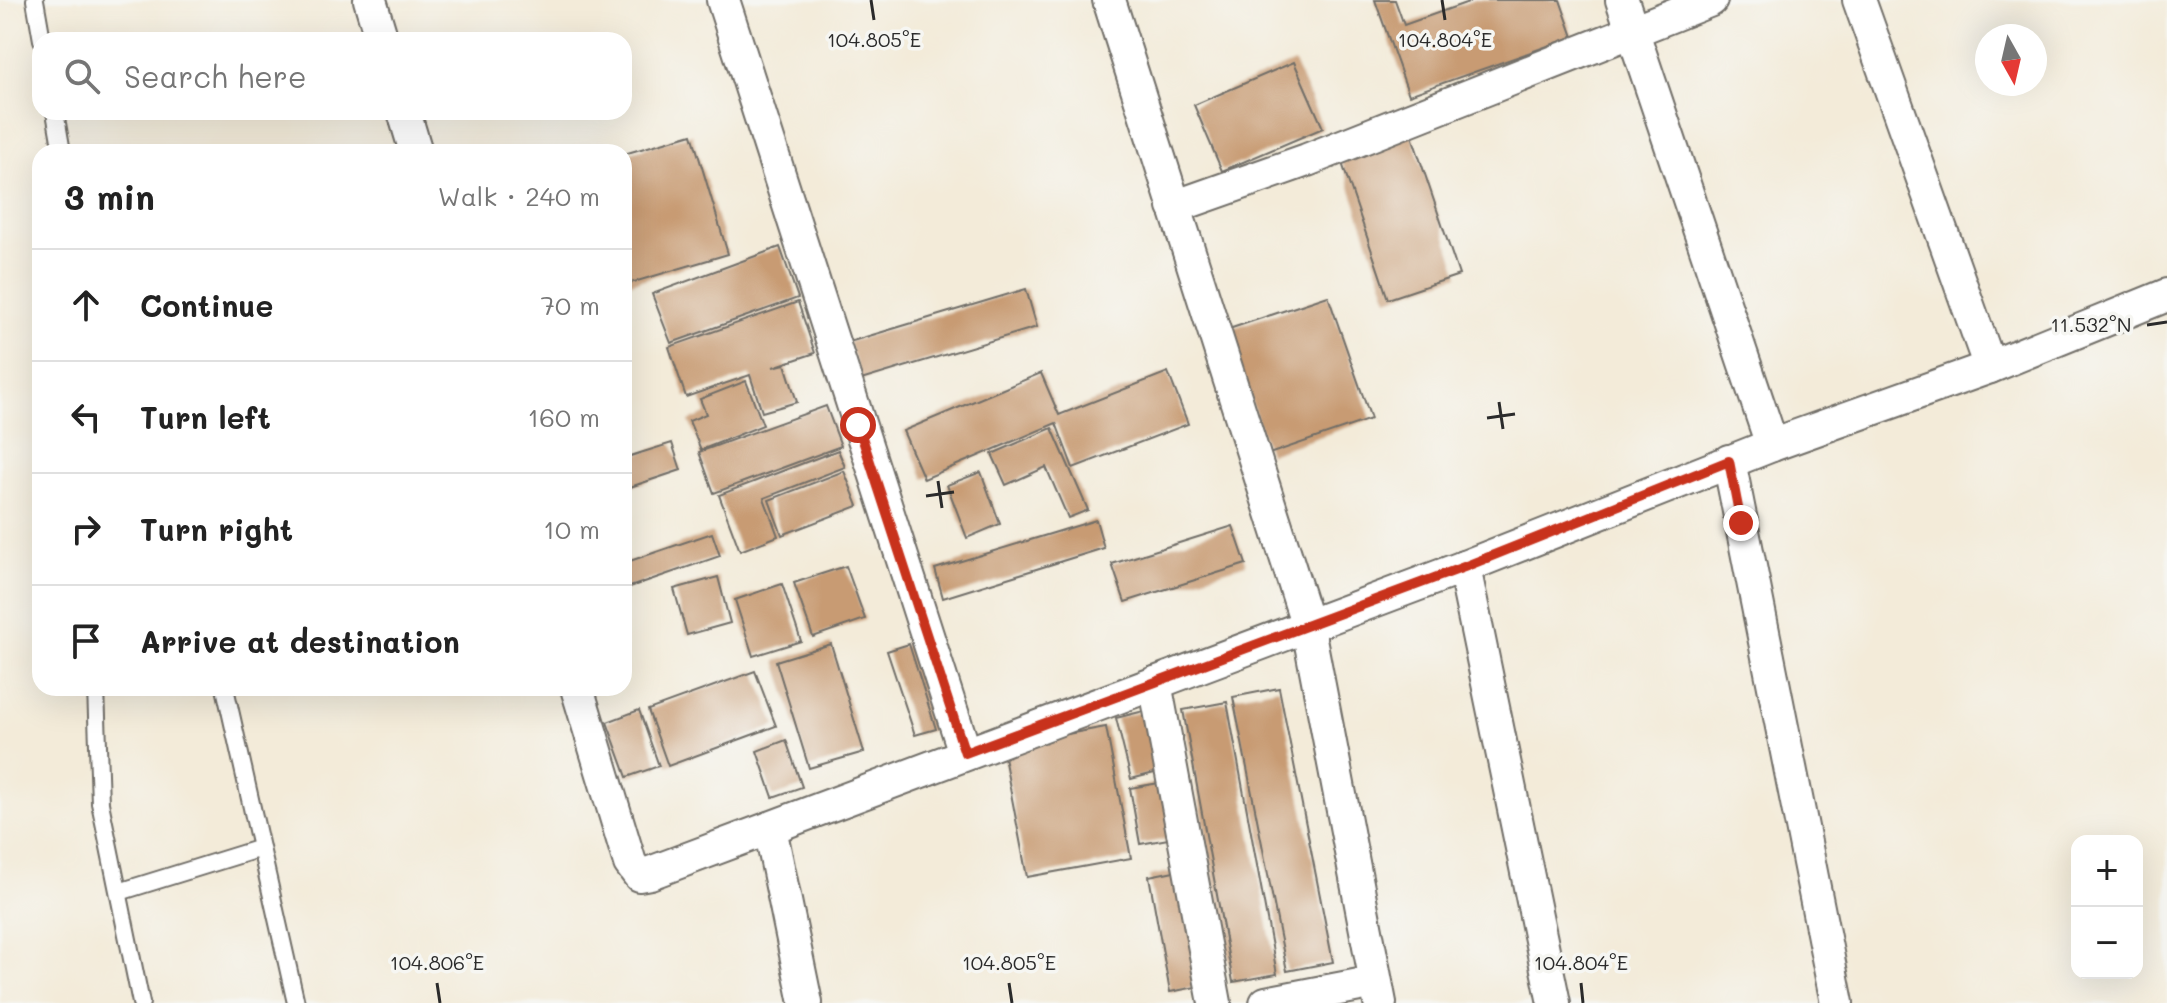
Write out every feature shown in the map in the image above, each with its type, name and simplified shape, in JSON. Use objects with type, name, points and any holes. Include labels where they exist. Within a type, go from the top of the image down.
[{"type":"street","points":[[370,0],[380,32]]},
{"type":"street","points":[[723,0],[965,753]]},
{"type":"street","points":[[1109,0],[1307,623],[1377,992],[1266,1003]]},
{"type":"street","points":[[1622,0],[1636,33],[1772,445]]},
{"type":"street","points":[[1174,207],[1307,160],[1636,33],[1711,0]]},
{"type":"street","points":[[1859,0],[1990,367]]},
{"type":"street","points":[[406,120],[414,144]]},
{"type":"street","points":[[579,696],[630,863],[639,875],[1155,683],[1307,623],[1464,567],[1729,461],[1990,367],[2167,295]]},
{"type":"street","points":[[1729,461],[1837,1003]]},
{"type":"street","points":[[1464,567],[1554,1003]]},
{"type":"street","points":[[1155,683],[1215,1003]]},
{"type":"street","points":[[770,828],[806,1003]]},
{"type":"lane","points":[[35,0],[41,32]]},
{"type":"lane","points":[[56,120],[61,144]]},
{"type":"lane","points":[[96,696],[100,803],[141,1003]]},
{"type":"lane","points":[[227,696],[296,1003]]},
{"type":"lane","points":[[119,892],[261,848]]},
{"type":"building","points":[[1375,0],[1395,0],[1404,25],[1474,0],[1560,0],[1573,37],[1409,95]]},
{"type":"building","points":[[1294,62],[1323,128],[1222,171],[1194,105]]},
{"type":"building","points":[[1410,130],[1459,275],[1388,299],[1339,154]]},
{"type":"building","points":[[692,134],[728,254],[632,283],[632,152]]},
{"type":"building","points":[[780,247],[798,298],[671,343],[652,294]]},
{"type":"building","points":[[1026,289],[1037,327],[861,380],[849,342]]},
{"type":"building","points":[[1328,296],[1371,419],[1269,454],[1226,330]]},
{"type":"building","points":[[798,302],[815,353],[773,367],[785,364],[797,402],[762,412],[750,375],[686,397],[669,347]]},
{"type":"building","points":[[1168,372],[1188,424],[1073,468],[1056,423],[924,479],[903,431],[1041,373],[1059,415]]},
{"type":"building","points":[[746,381],[763,425],[701,450],[689,421],[706,414],[700,399]]},
{"type":"building","points":[[826,406],[841,446],[714,493],[699,452]]},
{"type":"building","points":[[1052,428],[1088,510],[1068,518],[1046,467],[1006,485],[992,454]]},
{"type":"building","points":[[672,443],[681,470],[632,486],[632,456]]},
{"type":"building","points":[[838,450],[845,467],[764,498],[778,536],[740,551],[719,495]]},
{"type":"building","points":[[844,471],[858,506],[782,535],[769,500]]},
{"type":"building","points":[[981,472],[1000,524],[967,538],[947,485]]},
{"type":"building","points":[[1096,520],[1104,548],[943,598],[935,569]]},
{"type":"building","points":[[1233,526],[1246,564],[1125,602],[1112,564]]},
{"type":"building","points":[[712,533],[720,556],[632,586],[632,560]]},
{"type":"building","points":[[846,566],[865,619],[813,637],[794,583]]},
{"type":"building","points":[[718,577],[730,623],[687,635],[674,589]]},
{"type":"building","points":[[782,584],[801,641],[753,656],[735,600]]},
{"type":"building","points":[[831,644],[864,752],[809,768],[776,661]]},
{"type":"building","points":[[909,644],[936,729],[915,735],[887,651]]},
{"type":"building","points":[[755,671],[776,726],[668,766],[648,710]]},
{"type":"building","points":[[1279,688],[1333,962],[1287,971],[1233,697]]},
{"type":"building","points":[[1227,702],[1277,974],[1233,982],[1183,710]]},
{"type":"building","points":[[1152,709],[1166,770],[1131,779],[1116,718]]},
{"type":"building","points":[[639,710],[659,766],[627,777],[607,722]]},
{"type":"building","points":[[1106,727],[1131,858],[1027,877],[1002,746]]},
{"type":"building","points":[[786,740],[802,787],[773,797],[757,751]]},
{"type":"building","points":[[1165,782],[1174,838],[1140,844],[1130,788]]},
{"type":"building","points":[[1179,870],[1201,986],[1170,992],[1149,876]]},
{"type":"route","points":[[858,425],[965,753],[1464,567],[1729,461],[1741,523]]}]
